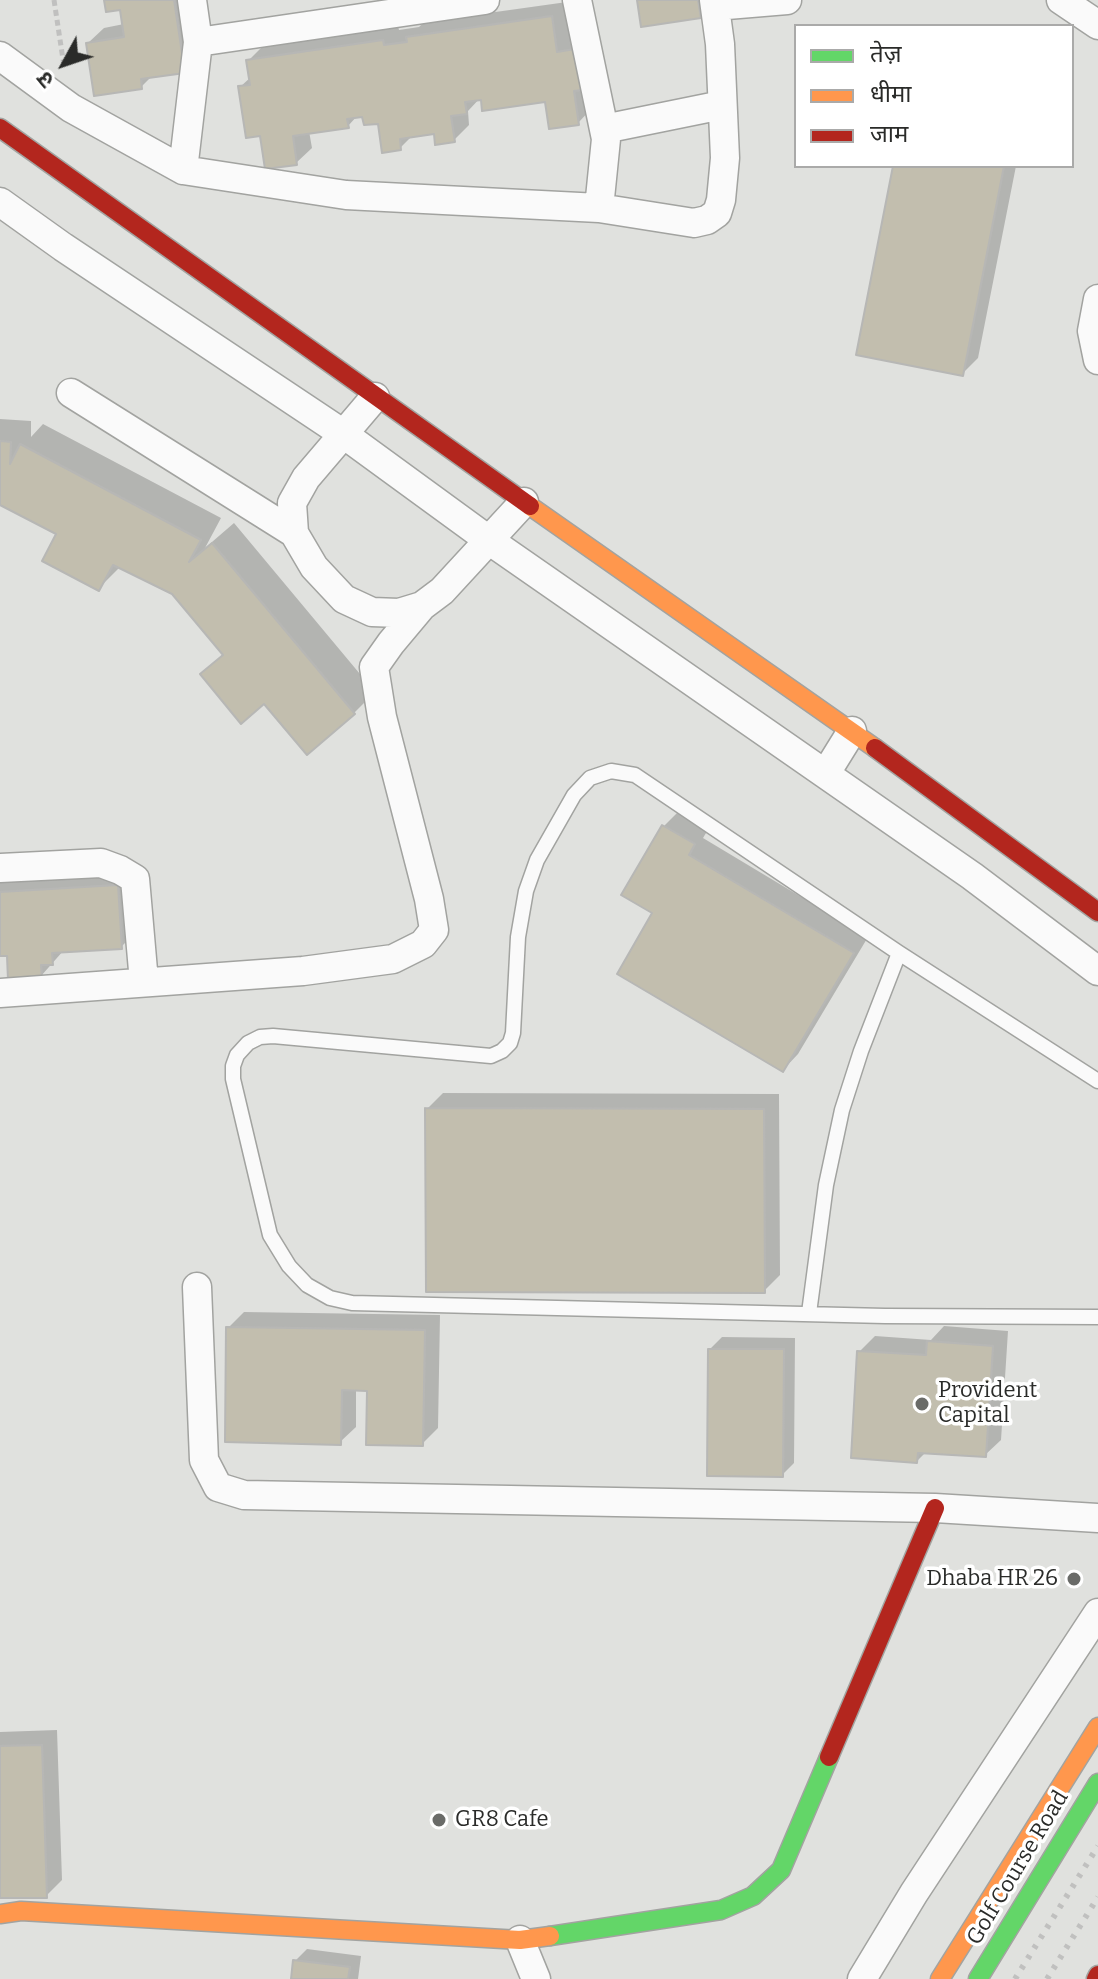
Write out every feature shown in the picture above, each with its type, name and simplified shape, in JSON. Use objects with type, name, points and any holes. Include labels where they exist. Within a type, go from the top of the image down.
[{"type":"street","points":[[183,170],[198,42],[192,0]]},
{"type":"street","points":[[198,42],[485,0]]},
{"type":"street","points":[[577,0],[606,139],[599,208]]},
{"type":"street","points":[[0,56],[71,108],[183,170],[346,195],[599,208],[694,223],[707,220],[717,213],[721,200],[725,158],[715,3],[787,0]]},
{"type":"street","points":[[1061,0],[1098,25]]},
{"type":"street","points":[[604,129],[722,105]]},
{"type":"street","points":[[0,128],[375,397],[852,731],[1098,912]]},
{"type":"street","points":[[0,202],[342,433],[490,541],[972,876],[1098,971]]},
{"type":"street","points":[[1098,299],[1092,331],[1098,360]]},
{"type":"street","points":[[71,393],[294,533]]},
{"type":"street","points":[[375,397],[306,478],[292,503],[294,533],[314,567],[344,599],[372,612],[399,613],[422,606]]},
{"type":"street","points":[[0,993],[303,971],[393,959],[423,944],[434,930],[429,899],[382,717],[374,667],[422,606],[442,591],[524,502]]},
{"type":"street","points":[[826,773],[852,731]]},
{"type":"street","points":[[972,876],[999,837]]},
{"type":"street","points":[[0,868],[101,863],[135,879],[144,982]]},
{"type":"street","points":[[197,1287],[204,1460],[218,1487],[244,1495],[935,1508],[1098,1518]]},
{"type":"street","points":[[0,1914],[37,1912],[520,1940],[721,1910],[753,1896],[781,1870],[935,1508]]},
{"type":"street","points":[[862,1979],[914,1893],[1098,1613]]},
{"type":"street","points":[[940,1979],[1098,1727]]},
{"type":"street","name":"Golf Course Road","points":[[978,1979],[1098,1783]]},
{"type":"street","points":[[520,1940],[536,1979]]},
{"type":"lane","points":[[1098,1081],[899,953],[635,775],[611,771],[590,778],[574,795],[537,860],[526,891],[518,937],[513,1033],[510,1043],[502,1051],[491,1056],[273,1036],[260,1037],[248,1043],[237,1055],[233,1066],[233,1079],[270,1235],[289,1266],[307,1285],[330,1298],[352,1303],[1098,1317]]},
{"type":"lane","points":[[809,1313],[826,1185],[842,1110],[899,953]]},
{"type":"path","points":[[54,0],[71,108]]},
{"type":"building","points":[[104,0],[174,0],[185,73],[141,79],[142,89],[94,96],[86,43],[124,37],[120,10],[106,12]]},
{"type":"building","points":[[637,0],[698,0],[701,18],[641,27]]},
{"type":"building","points":[[552,16],[557,52],[575,49],[581,90],[574,91],[579,125],[549,129],[545,102],[482,111],[481,100],[465,102],[467,114],[451,116],[455,142],[435,145],[434,134],[400,139],[401,150],[382,153],[378,124],[364,125],[362,117],[347,119],[349,128],[293,136],[297,165],[265,169],[260,136],[246,138],[238,86],[250,85],[246,60],[383,40],[384,45],[407,42],[406,37]]},
{"type":"building","points":[[893,168],[1004,168],[963,376],[856,355]]},
{"type":"building","points":[[0,441],[11,442],[10,464],[20,444],[201,540],[189,562],[212,543],[355,714],[307,755],[264,704],[241,724],[200,674],[223,655],[172,594],[113,565],[99,591],[42,561],[56,534],[0,505]]},
{"type":"building","points":[[662,825],[695,844],[689,855],[854,953],[783,1072],[617,974],[652,913],[621,895]]},
{"type":"building","points":[[118,885],[122,949],[52,953],[53,965],[41,965],[42,978],[8,980],[7,956],[0,956],[0,892]]},
{"type":"building","points":[[425,1108],[764,1109],[765,1293],[426,1292]]},
{"type":"building","points":[[226,1327],[425,1330],[423,1446],[366,1445],[367,1391],[342,1390],[341,1445],[225,1442]]},
{"type":"building","name":"Provident Capital","points":[[927,1341],[993,1346],[986,1457],[918,1453],[917,1463],[851,1458],[857,1351],[926,1355]]},
{"type":"building","points":[[708,1349],[784,1349],[783,1477],[707,1476]]},
{"type":"building","points":[[42,1745],[47,1898],[0,1898],[0,1746]]},
{"type":"building","points":[[293,1960],[350,1967],[348,1979],[291,1979]]},
{"type":"railway","points":[[1015,1979],[1098,1846]]},
{"type":"railway","points":[[1047,1979],[1098,1897]]},
{"type":"traffic: fast","points":[[550,1936],[721,1910],[753,1896],[781,1870],[829,1757]]},
{"type":"traffic: fast","points":[[978,1979],[1098,1783]]},
{"type":"traffic: slow","points":[[530,506],[875,748]]},
{"type":"traffic: slow","points":[[940,1979],[1098,1727]]},
{"type":"traffic: slow","points":[[0,1914],[21,1911],[520,1940],[550,1936]]},
{"type":"traffic: jam","points":[[0,128],[530,506]]},
{"type":"traffic: jam","points":[[875,748],[1098,912]]},
{"type":"traffic: jam","points":[[829,1757],[935,1508]]},
{"type":"traffic: jam","points":[[1096,1979],[1098,1975]]},
{"type":"place","name":"Provident Capital","points":[[922,1404]]},
{"type":"place","name":"Dhaba HR 26","points":[[1074,1579]]},
{"type":"place","name":"GR8 Cafe","points":[[439,1820]]}]
